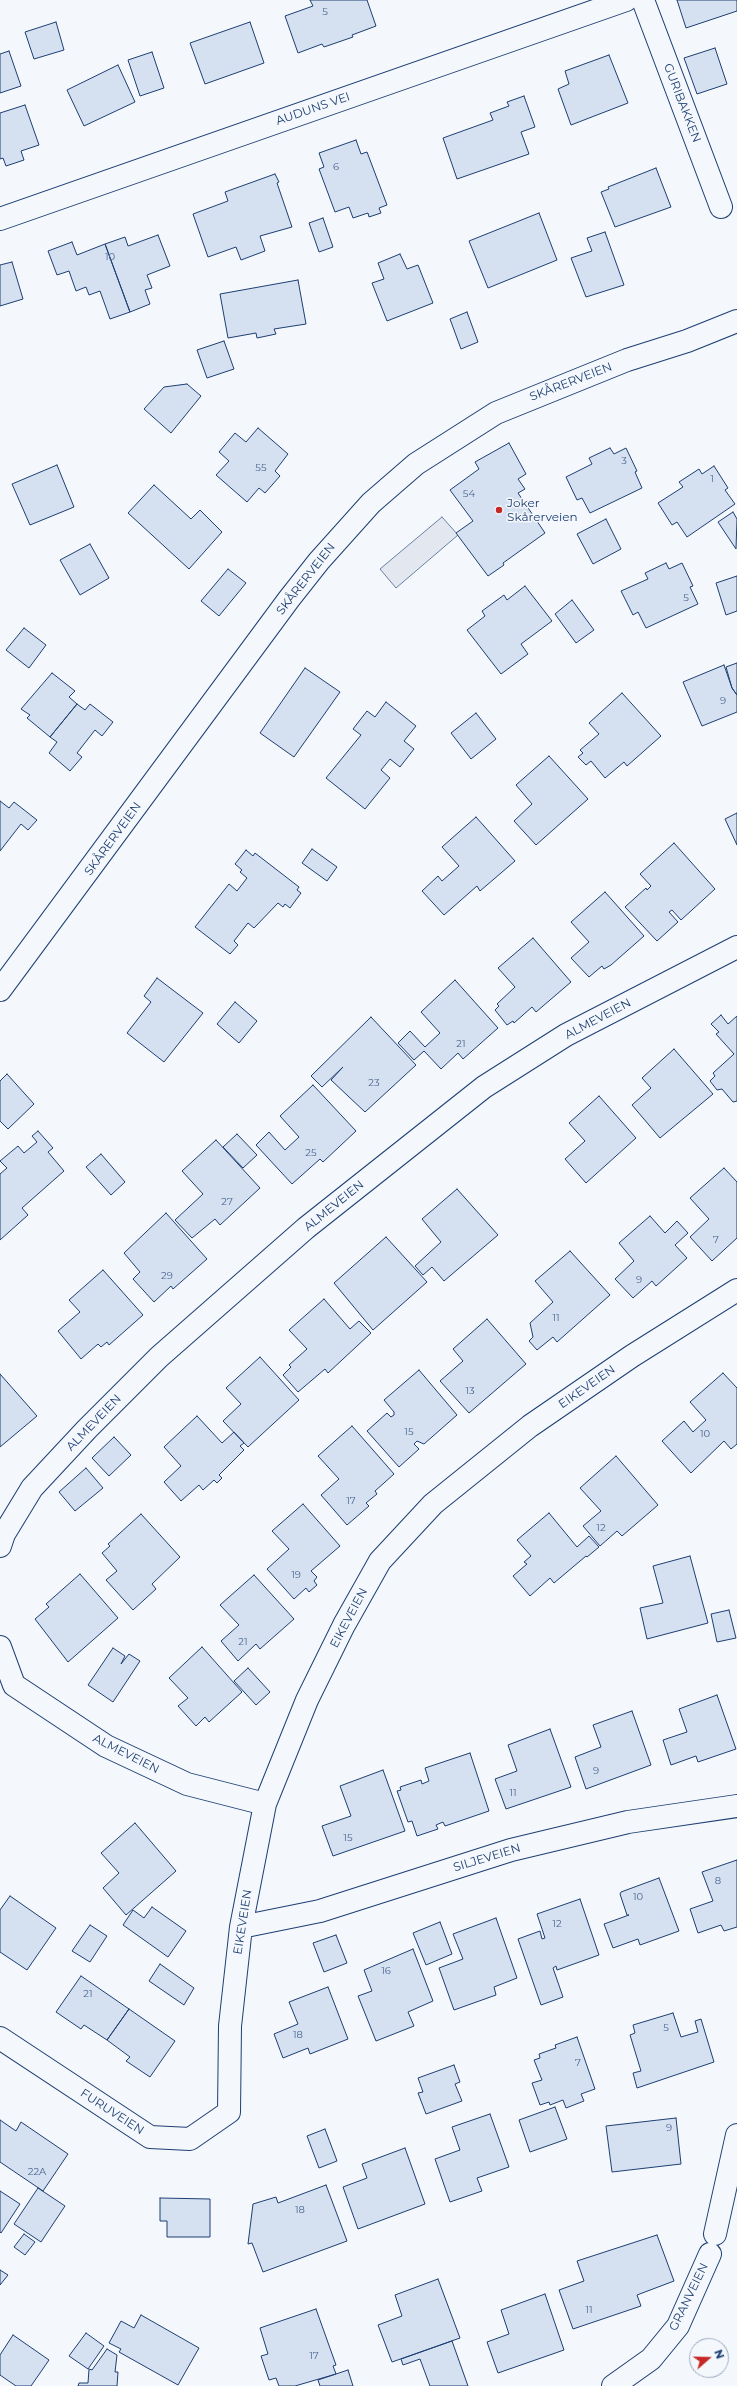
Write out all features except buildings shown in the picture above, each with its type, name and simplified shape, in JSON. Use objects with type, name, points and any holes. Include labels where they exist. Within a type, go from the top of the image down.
[{"type":"street","name":"AUDUNS VEI","points":[[0,218],[626,0]]},
{"type":"street","name":"GURIBAKKEN","points":[[643,0],[721,206]]},
{"type":"street","name":"SKÅRERVEIEN","points":[[0,990],[289,599],[344,532],[376,498],[422,460],[496,413],[627,360],[687,341],[737,321]]},
{"type":"street","name":"ALMEVEIEN","points":[[0,1546],[4,1534],[32,1488],[87,1429],[159,1357],[306,1228],[484,1087],[566,1035],[737,947]]},
{"type":"street","name":"EIKEVEIEN","points":[[229,2112],[230,2026],[241,1927],[265,1804],[307,1700],[344,1625],[386,1555],[433,1504],[530,1426],[632,1356],[737,1290]]},
{"type":"street","name":"ALMEVEIEN","points":[[0,1647],[14,1685],[106,1746],[187,1784],[265,1804]]},
{"type":"street","name":"SILJEVEIEN","points":[[241,1927],[320,1911],[519,1848],[628,1822],[737,1806]]},
{"type":"street","name":"FURUVEIEN","points":[[0,2038],[150,2137],[190,2139],[229,2112]]},
{"type":"street","name":"GRANVEIEN","points":[[613,2386],[651,2359],[678,2326],[712,2244],[737,2135]]},
{"type":"shaded area","points":[[442,517],[458,535],[396,588],[380,569]]},
{"type":"place","name":"Joker Skårerveien","points":[[499,510]]}]
